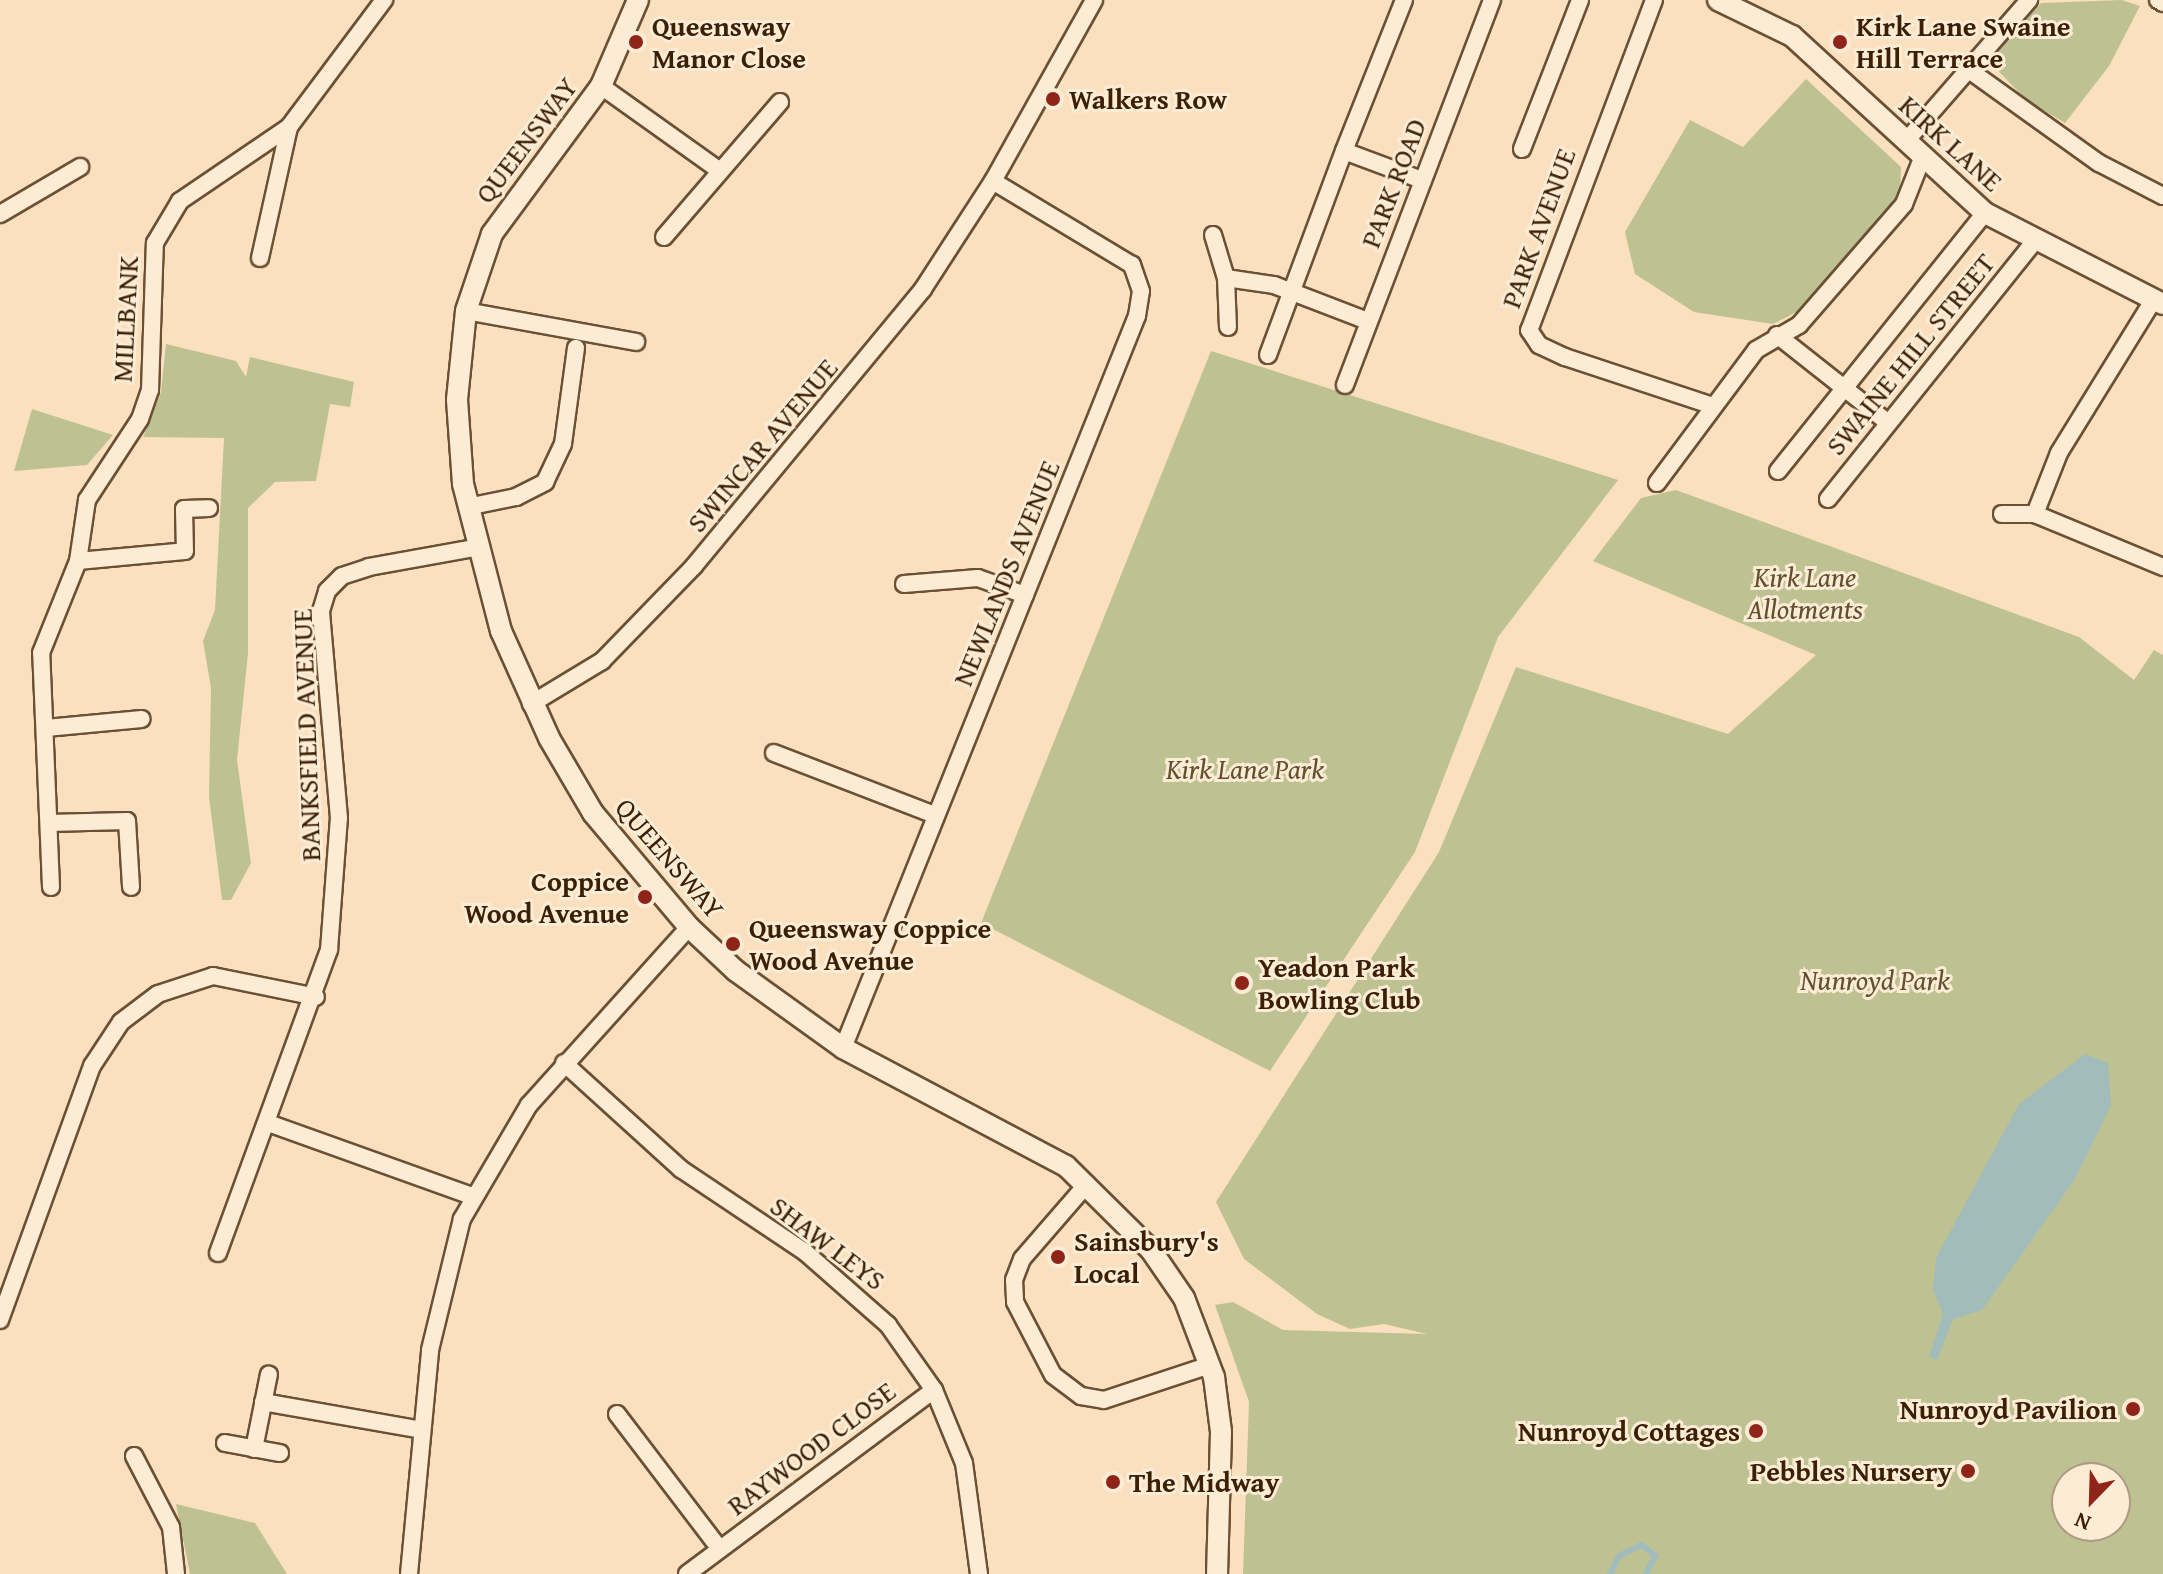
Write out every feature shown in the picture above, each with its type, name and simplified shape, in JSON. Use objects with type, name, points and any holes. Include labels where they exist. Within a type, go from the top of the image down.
[{"type":"street","points":[[260,258],[289,127],[384,0]]},
{"type":"street","name":"QUEENSWAY","points":[[638,0],[601,86],[516,192],[492,234],[466,311],[457,400],[467,507],[475,548],[531,704],[593,813],[689,927],[736,971],[843,1048],[1003,1127],[1087,1184],[1170,1276],[1210,1365],[1221,1432],[1217,1574]]},
{"type":"street","points":[[993,181],[1094,0]]},
{"type":"street","points":[[1268,355],[1404,0]]},
{"type":"street","name":"PARK ROAD","points":[[1345,385],[1492,0]]},
{"type":"street","points":[[1522,149],[1580,0]]},
{"type":"street","name":"PARK AVENUE","points":[[1654,0],[1529,330],[1539,345],[1565,357],[1713,406]]},
{"type":"street","points":[[1907,140],[2029,0]]},
{"type":"street","name":"KIRK LANE","points":[[1731,2],[1792,36],[1907,140],[1921,161],[1985,213],[2033,243],[2159,302]]},
{"type":"street","points":[[1969,70],[2099,163],[2163,196]]},
{"type":"street","points":[[601,86],[720,171]]},
{"type":"street","points":[[664,237],[780,102]]},
{"type":"street","name":"MILLBANK","points":[[51,887],[41,653],[78,561],[87,500],[140,419],[150,390],[149,268],[169,215],[289,127]]},
{"type":"street","points":[[1344,151],[1422,180]]},
{"type":"street","points":[[1657,483],[1756,350],[1825,299],[1904,204],[1921,161]]},
{"type":"street","points":[[0,214],[80,167]]},
{"type":"street","name":"NEWLANDS AVENUE","points":[[843,1048],[1137,316],[1141,291],[1132,265],[993,181]]},
{"type":"street","name":"SWINCAR AVENUE","points":[[531,704],[602,661],[694,566],[923,289],[993,181]]},
{"type":"street","points":[[1778,471],[1985,213]]},
{"type":"street","points":[[1213,235],[1226,278],[1228,327]]},
{"type":"street","name":"SWAINE HILL STREET","points":[[1828,499],[2033,243]]},
{"type":"street","points":[[1226,278],[1291,291],[1368,321]]},
{"type":"street","points":[[2035,514],[2059,453],[2159,302]]},
{"type":"street","points":[[466,311],[636,342]]},
{"type":"street","points":[[1777,335],[1887,422]]},
{"type":"street","points":[[467,507],[516,497],[545,482],[563,444],[576,348]]},
{"type":"street","points":[[78,561],[185,551],[184,509],[209,508]]},
{"type":"street","points":[[2002,514],[2035,514],[2163,567]]},
{"type":"street","name":"BANKSFIELD AVENUE","points":[[218,1253],[316,997],[336,901],[339,818],[321,611],[327,591],[342,576],[369,567],[475,548]]},
{"type":"street","points":[[904,584],[978,578],[1025,595]]},
{"type":"street","points":[[46,728],[142,719]]},
{"type":"street","points":[[774,753],[935,815]]},
{"type":"street","points":[[49,823],[127,821],[131,887]]},
{"type":"street","points":[[409,1574],[422,1430],[442,1284],[472,1196],[564,1063],[689,927]]},
{"type":"street","points":[[0,1320],[92,1066],[121,1022],[158,994],[213,976],[316,997]]},
{"type":"street","name":"SHAW LEYS","points":[[564,1063],[716,1196],[845,1283],[888,1325],[934,1390],[964,1463],[979,1574]]},
{"type":"street","points":[[268,1123],[472,1196]]},
{"type":"street","points":[[1087,1184],[1022,1259],[1014,1280],[1015,1302],[1053,1375],[1081,1396],[1104,1400],[1210,1365]]},
{"type":"street","points":[[254,1449],[269,1374]]},
{"type":"street","name":"RAYWOOD CLOSE","points":[[687,1574],[934,1390]]},
{"type":"street","points":[[263,1402],[422,1430]]},
{"type":"street","name":"RAYWOOD CLOSE","points":[[617,1414],[720,1549]]},
{"type":"street","points":[[225,1443],[280,1453]]},
{"type":"street","points":[[134,1456],[171,1527],[176,1574]]},
{"type":"green space","points":[[2122,0],[2140,6],[2109,66],[2065,123],[2025,99],[1989,61],[2041,3]]},
{"type":"green space","points":[[1806,79],[1901,167],[1900,199],[1814,303],[1773,324],[1694,312],[1635,274],[1625,232],[1690,120],[1743,147]]},
{"type":"green space","points":[[166,344],[236,361],[246,377],[250,357],[354,382],[350,407],[330,404],[316,481],[275,482],[248,508],[248,653],[237,760],[251,863],[231,900],[222,900],[209,797],[211,688],[203,641],[215,610],[224,438],[143,437],[161,392]]},
{"type":"green space","name":"Kirk Lane Park","points":[[1211,351],[1618,480],[1498,637],[1415,852],[1270,1071],[981,923]]},
{"type":"green space","points":[[32,409],[113,435],[87,465],[14,471]]},
{"type":"green space","name":"Nunroyd Park","points":[[1676,490],[2079,637],[2134,680],[2154,650],[2163,655],[2163,1574],[1243,1574],[1249,1402],[1215,1305],[1233,1302],[1283,1330],[1427,1334],[1384,1324],[1350,1329],[1317,1314],[1244,1259],[1216,1202],[1439,852],[1516,667],[1728,734],[1816,655],[1593,561],[1641,498]]},
{"type":"green space","points":[[176,1504],[255,1523],[287,1574],[190,1574]]},
{"type":"water","points":[[2085,1054],[2108,1063],[2111,1105],[2075,1179],[1982,1310],[1953,1319],[1937,1360],[1929,1357],[1943,1314],[1933,1289],[1936,1258],[2019,1104]]},
{"type":"waterway","points":[[1610,1574],[1619,1556],[1642,1545],[1655,1556],[1646,1574]]},
{"type":"place","name":"Queensway Manor Close","points":[[636,42]]},
{"type":"place","name":"Kirk Lane Swaine Hill Terrace","points":[[1840,42]]},
{"type":"place","name":"Walkers Row","points":[[1053,99]]},
{"type":"place","name":"Coppice Wood Avenue","points":[[645,897]]},
{"type":"place","name":"Queensway Coppice Wood Avenue","points":[[733,944]]},
{"type":"place","name":"Yeadon Park Bowling Club","points":[[1242,983]]},
{"type":"place","name":"Sainsbury's Local","points":[[1058,1257]]},
{"type":"place","name":"Nunroyd Pavilion","points":[[2133,1409]]},
{"type":"place","name":"Nunroyd Cottages","points":[[1756,1431]]},
{"type":"place","name":"Pebbles Nursery","points":[[1968,1471]]},
{"type":"place","name":"The Midway","points":[[1113,1482]]},
{"type":"park label","name":"Kirk Lane Allotments","points":[[1805,593]]}]
